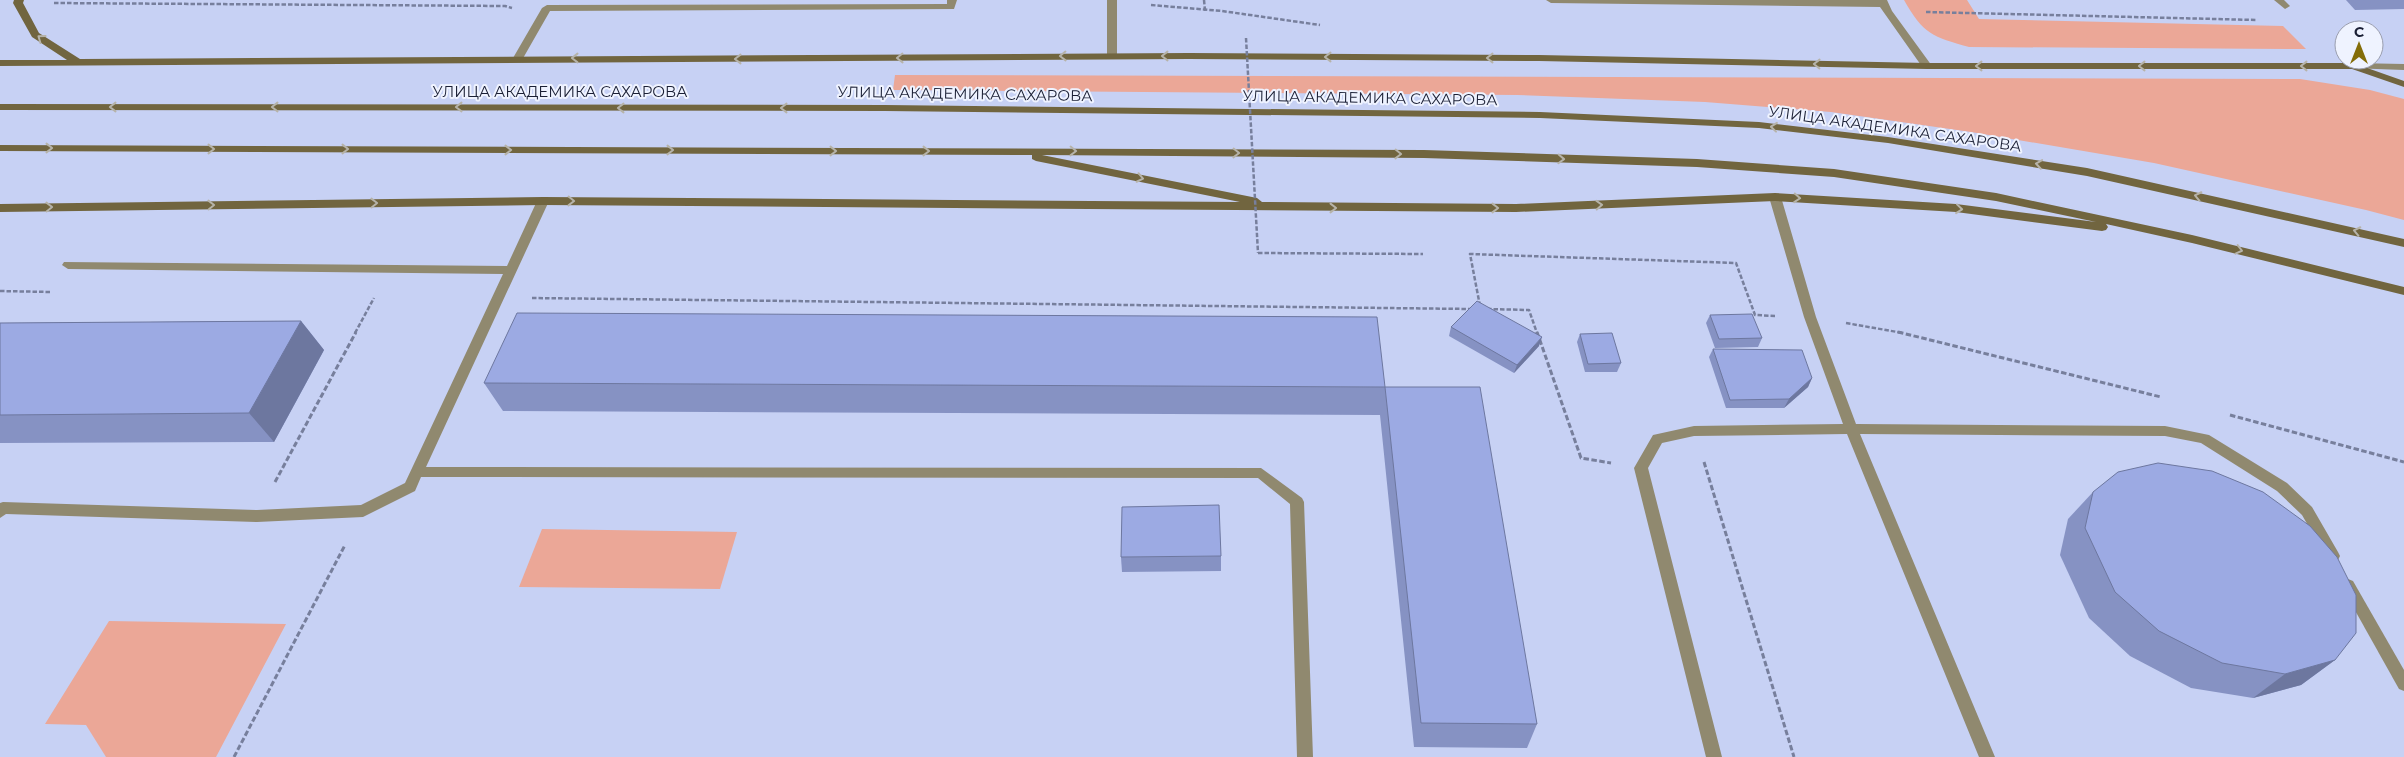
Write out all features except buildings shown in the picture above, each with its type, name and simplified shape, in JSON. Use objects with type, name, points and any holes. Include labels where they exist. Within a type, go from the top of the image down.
[{"type":"main road","points":[[19,0],[18,3],[35,35],[79,63]]},
{"type":"main road","points":[[0,63],[518,58],[824,59],[1112,56],[1539,58],[1926,66],[2334,66]]},
{"type":"main road","points":[[2364,70],[2404,84]]},
{"type":"main road","name":"УЛИЦА АКАДЕМИКА САХАРОВА","points":[[0,107],[895,108],[1540,115],[1759,125],[1888,140],[2087,172],[2404,243]]},
{"type":"main road","points":[[0,148],[1424,154],[1696,163],[1834,174],[1996,197],[2192,239],[2404,291]]},
{"type":"main road","points":[[1007,151],[1284,207]]},
{"type":"main road","points":[[0,208],[543,201],[1516,208],[1775,196],[1956,208],[2192,239]]},
{"type":"street","points":[[518,58],[547,8],[669,4],[951,7],[952,0]]},
{"type":"street","points":[[1112,0],[1112,56]]},
{"type":"street","points":[[1551,0],[1798,2],[1884,5],[1926,66]]},
{"type":"street","points":[[2384,67],[2404,67]]},
{"type":"street","points":[[1775,196],[1810,317],[1852,429],[1987,757]]},
{"type":"street","points":[[0,512],[3,508],[257,516],[363,511],[410,487],[543,201]]},
{"type":"street","points":[[68,265],[511,270]]},
{"type":"street","points":[[1714,757],[1641,468],[1658,440],[1694,431],[1852,429],[2165,431],[2204,440],[2282,487],[2307,511],[2404,684]]},
{"type":"street","points":[[416,472],[1261,473],[1297,502],[1305,757]]},
{"type":"path","points":[[140,4],[144,0]]},
{"type":"path","points":[[1204,0],[1205,11]]},
{"type":"path","points":[[1152,5],[1222,11],[1325,26]]},
{"type":"path","points":[[1884,5],[2262,20]]},
{"type":"path","points":[[1246,38],[1258,253],[1422,254]]},
{"type":"path","points":[[1481,309],[1470,254],[1736,263],[1756,315],[1810,317],[1884,328],[2165,398]]},
{"type":"path","points":[[0,291],[59,292]]},
{"type":"path","points":[[257,516],[376,296],[366,295]]},
{"type":"path","points":[[498,297],[1529,310],[1581,458],[1641,468]]},
{"type":"path","points":[[2223,413],[2404,462]]},
{"type":"path","points":[[1694,431],[1794,757]]},
{"type":"path","points":[[234,757],[363,511]]},
{"type":"shaded area","points":[[1904,0],[1967,0],[1979,19],[2283,26],[2306,49],[1969,47],[1938,37],[1923,27]]},
{"type":"shaded area","points":[[895,75],[2300,79],[2370,90],[2404,99],[2404,220],[2154,163],[1971,132],[1831,112],[1705,102],[1517,95],[893,90]]},
{"type":"shaded area","points":[[542,529],[737,532],[720,589],[519,587]]},
{"type":"shaded area","points":[[109,621],[286,624],[216,757],[106,757],[86,725],[45,724]]}]
